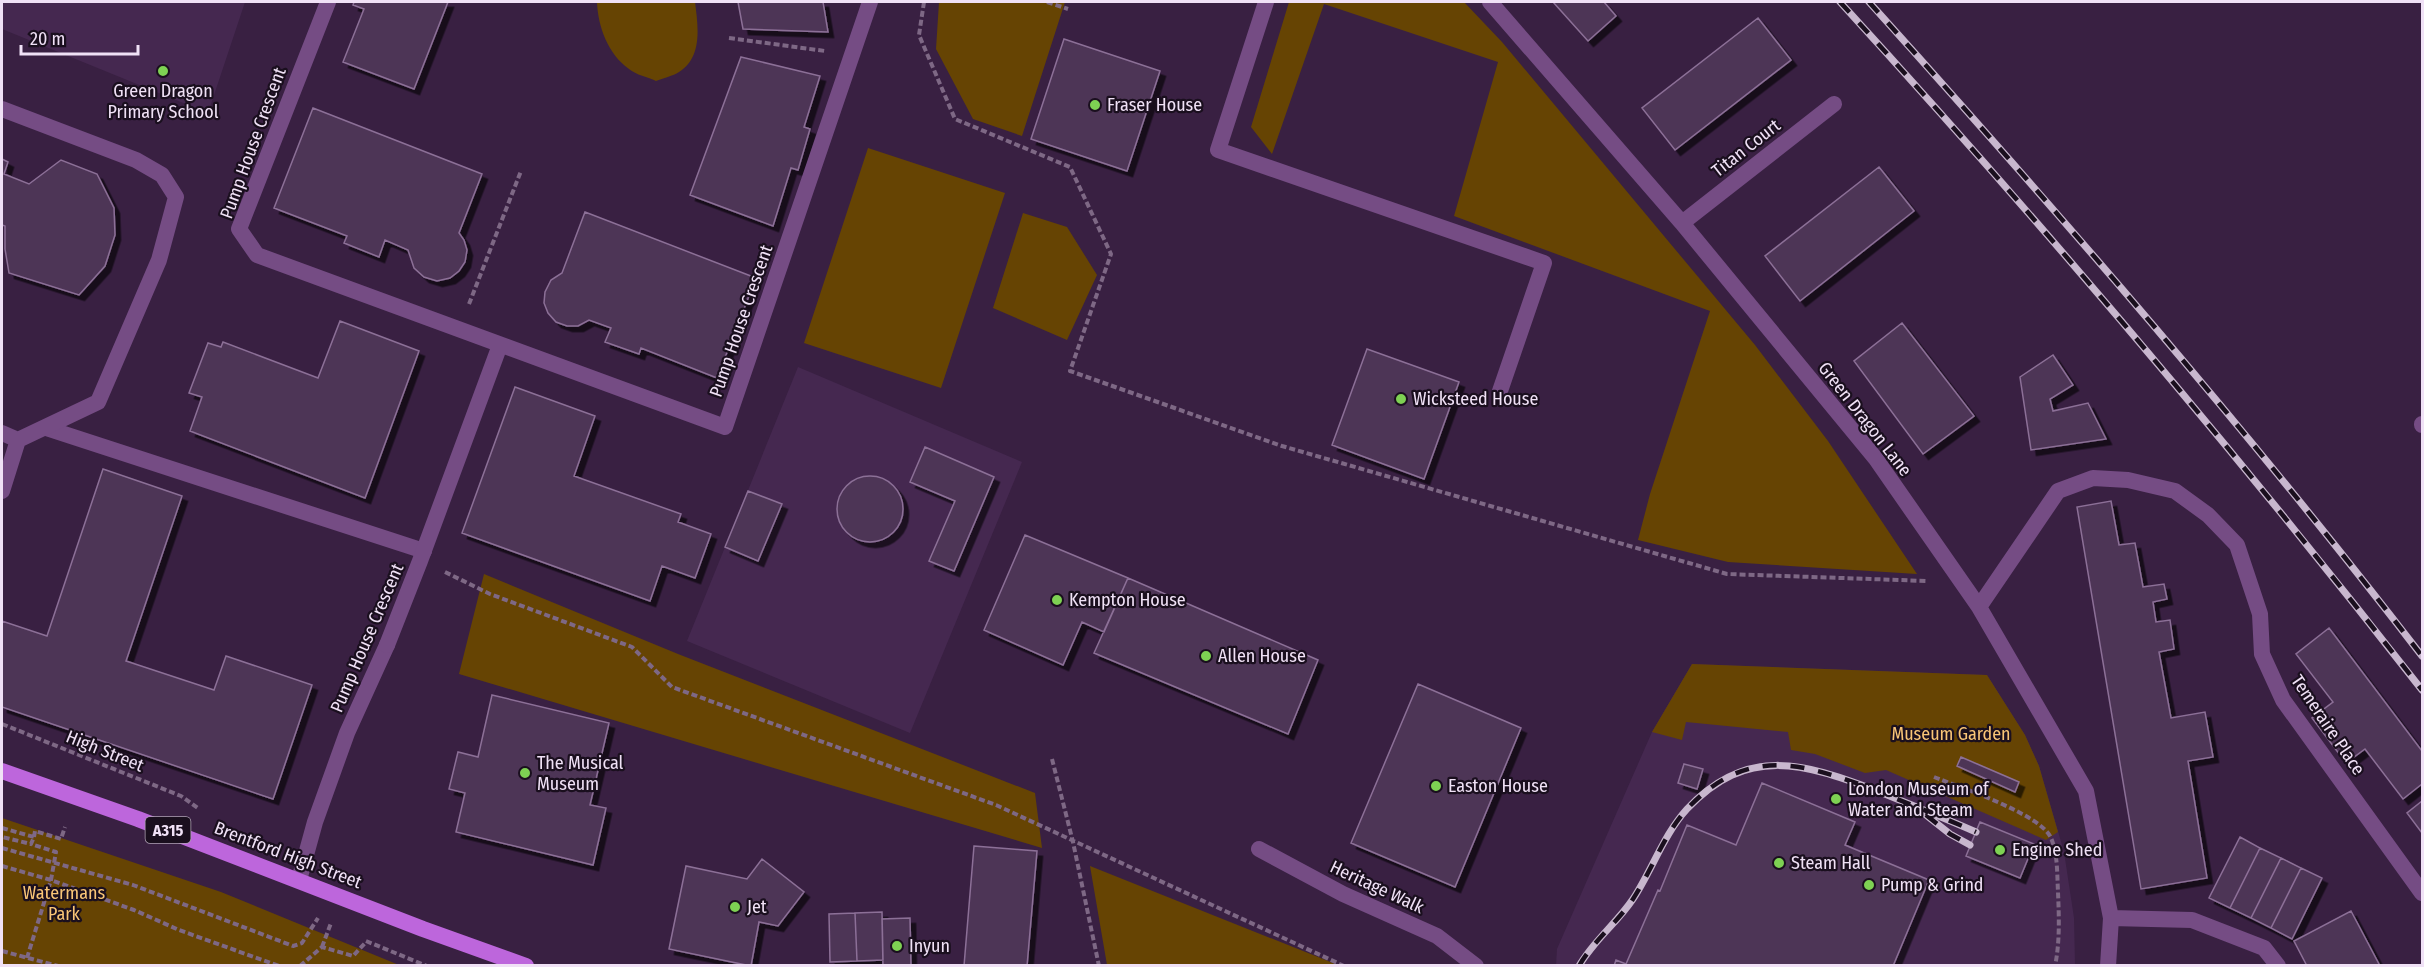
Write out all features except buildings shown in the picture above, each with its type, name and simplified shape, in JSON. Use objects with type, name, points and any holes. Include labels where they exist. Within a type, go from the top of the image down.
[{"type":"main road","name":"Brentford High Street","points":[[2,771],[138,819],[423,929],[526,966]]},
{"type":"street","name":"Pump House Crescent","points":[[328,2],[239,229],[257,255],[725,427],[870,2]]},
{"type":"street","points":[[1266,2],[1218,150],[1544,263],[1500,391]]},
{"type":"street","name":"Green Dragon Lane","points":[[1490,2],[1682,223],[1876,459],[1979,607],[2086,791],[2111,918],[2108,966]]},
{"type":"street","name":"Titan Court","points":[[1682,223],[1834,104]]},
{"type":"street","points":[[2,109],[136,160],[162,175],[176,197],[159,260],[98,402],[18,440],[2,433]]},
{"type":"street","name":"Pump House Crescent","points":[[299,880],[315,822],[347,733],[387,645],[500,345]]},
{"type":"street","points":[[46,428],[422,556]]},
{"type":"street","points":[[2,491],[18,440]]},
{"type":"street","name":"Temeraire Place","points":[[1979,607],[2058,491],[2093,478],[2128,480],[2175,491],[2208,515],[2237,545],[2260,614],[2262,654],[2283,700],[2422,893]]},
{"type":"street","name":"Heritage Walk","points":[[1259,849],[1343,894],[1437,936],[1476,966]]},
{"type":"street","points":[[2111,918],[2192,920],[2264,948],[2278,966]]},
{"type":"path","points":[[924,2],[919,35],[955,119],[1070,167],[1111,254],[1070,371],[1282,446],[1727,574],[1961,583]]},
{"type":"path","points":[[1047,2],[1068,9]]},
{"type":"path","points":[[729,38],[852,55]]},
{"type":"path","points":[[459,330],[520,171]]},
{"type":"path","points":[[422,556],[490,594],[632,647],[672,687],[996,806],[1344,966]]},
{"type":"path","name":"High Street","points":[[2,724],[181,796],[196,807]]},
{"type":"path","points":[[1052,759],[1073,842],[1099,966]]},
{"type":"path","points":[[1934,777],[2027,815],[2051,837],[2056,861],[2058,904],[2058,952],[2055,966]]},
{"type":"path","points":[[31,844],[35,831],[61,839],[65,827]]},
{"type":"path","points":[[2,828],[34,837]]},
{"type":"path","points":[[2,837],[56,852],[51,880],[27,958]]},
{"type":"path","points":[[2,848],[133,885],[293,946],[302,943],[318,918]]},
{"type":"path","points":[[2,866],[51,880],[279,966]]},
{"type":"path","points":[[300,966],[321,947],[331,922]]},
{"type":"path","points":[[321,947],[353,956],[366,942],[427,966]]},
{"type":"path","points":[[2,951],[58,966]]},
{"type":"shaded area","name":"Green Dragon Primary School","points":[[2,2],[245,2],[208,113],[2,29]]},
{"type":"shaded area","points":[[798,367],[1022,462],[910,733],[687,641]]},
{"type":"shaded area","name":"London Museum of Water and Steam","points":[[1692,664],[1987,675],[2025,735],[2039,766],[2064,852],[2074,918],[2075,965],[1556,966],[1557,949],[1652,732]]},
{"type":"green space","points":[[597,2],[695,2],[697,40],[687,66],[674,75],[656,81],[632,71],[615,56],[610,48],[599,21]]},
{"type":"green space","points":[[939,2],[1065,2],[1022,136],[973,119],[936,49]]},
{"type":"green space","points":[[1289,2],[1464,2],[1502,42],[1755,345],[1828,441],[1917,574],[1728,562],[1638,540],[1650,494],[1710,311],[1454,216],[1498,62],[1324,4],[1272,154],[1251,127]]},
{"type":"green space","points":[[868,148],[1005,193],[941,388],[804,343]]},
{"type":"green space","points":[[1023,213],[1067,227],[1097,275],[1067,340],[993,308]]},
{"type":"green space","points":[[484,574],[678,654],[1035,793],[1042,848],[459,674]]},
{"type":"green space","name":"Museum Garden","points":[[1692,664],[1987,675],[2025,735],[2039,766],[2058,832],[2046,840],[1886,770],[1865,773],[1815,754],[1791,750],[1788,732],[1686,722],[1682,740],[1652,732]]},
{"type":"green space","name":"Watermans Park","points":[[2,818],[221,892],[399,965],[2,965]]},
{"type":"green space","points":[[1090,866],[1338,965],[1107,965]]},
{"type":"railway","points":[[1840,2],[1991,170],[2138,340],[2282,514],[2422,690]]},
{"type":"railway","points":[[1869,2],[2152,324],[2289,488],[2422,656]]},
{"type":"railway","points":[[1579,966],[1633,899],[1665,841],[1687,809],[1709,789],[1732,775],[1754,768],[1777,765],[1800,767],[1849,780],[1976,832]]},
{"type":"railway","points":[[1926,815],[1950,834],[1970,845]]},
{"type":"place","name":"Green Dragon Primary School","points":[[163,71]]},
{"type":"place","name":"Fraser House","points":[[1095,105]]},
{"type":"place","name":"Wicksteed House","points":[[1401,399]]},
{"type":"place","name":"Kempton House","points":[[1057,600]]},
{"type":"place","name":"Allen House","points":[[1206,656]]},
{"type":"place","name":"The Musical Museum","points":[[525,773]]},
{"type":"place","name":"Easton House","points":[[1436,786]]},
{"type":"place","name":"London Museum of Water and Steam","points":[[1836,799]]},
{"type":"place","name":"Engine Shed","points":[[2000,850]]},
{"type":"place","name":"Steam Hall","points":[[1779,863]]},
{"type":"place","name":"Pump & Grind","points":[[1869,885]]},
{"type":"place","name":"Jet","points":[[735,907]]},
{"type":"place","name":"Inyun","points":[[897,946]]}]
